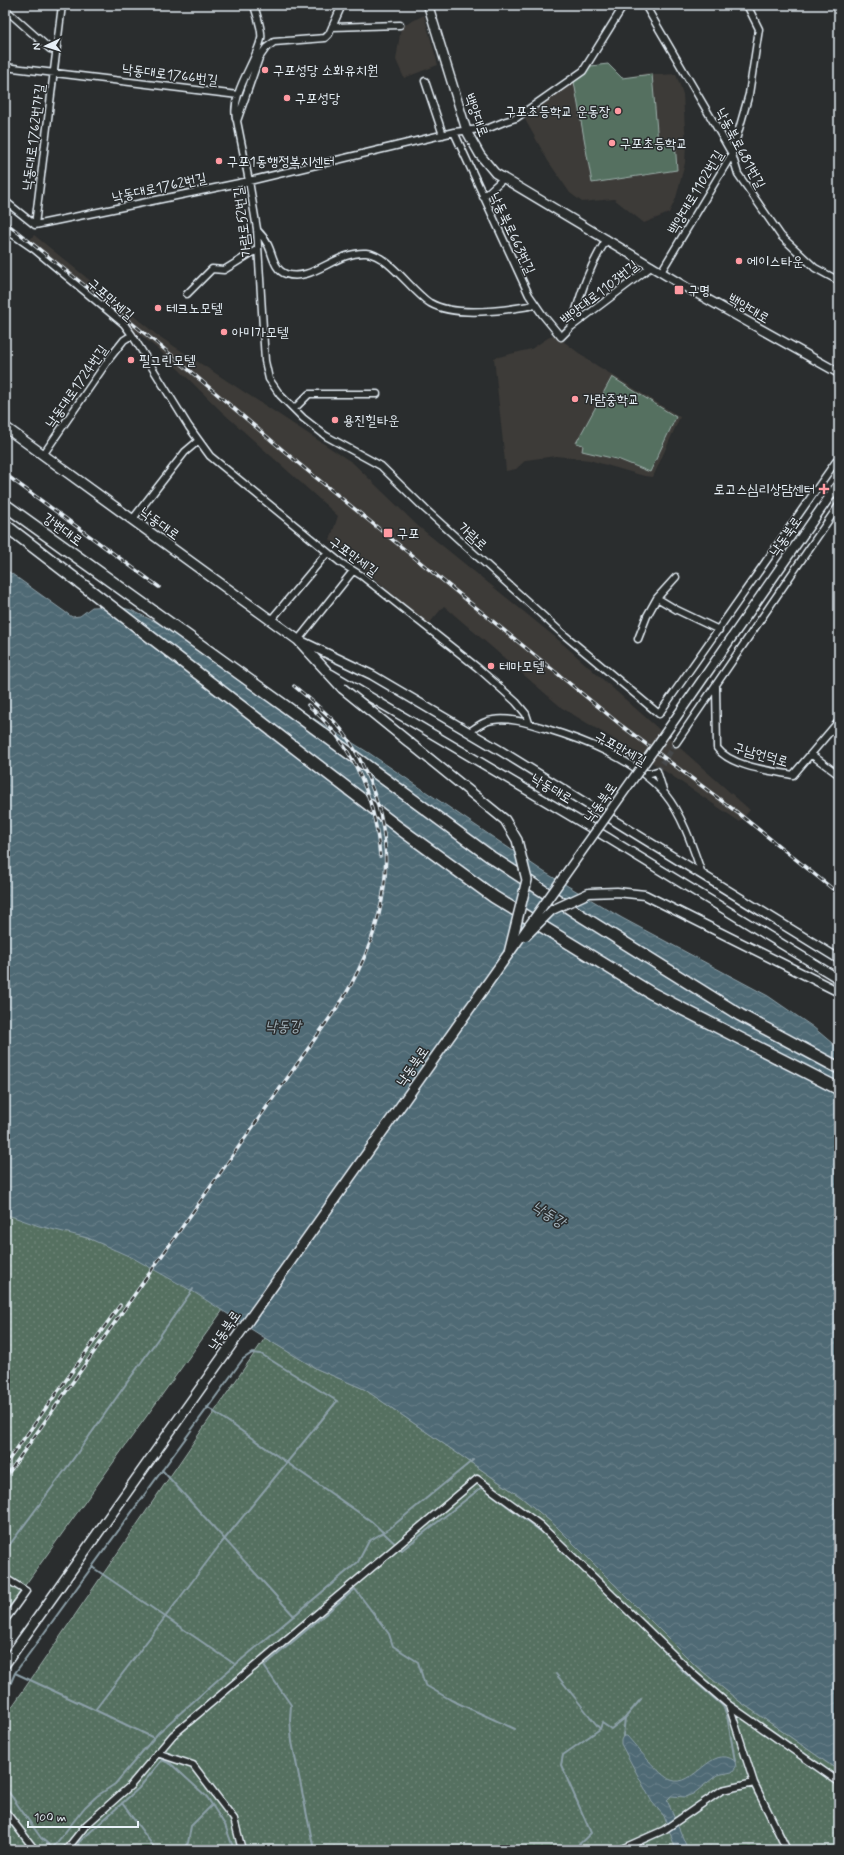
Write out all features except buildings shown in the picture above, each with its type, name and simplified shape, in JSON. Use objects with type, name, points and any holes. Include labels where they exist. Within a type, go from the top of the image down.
[{"type":"highway","name":"강변대로","points":[[5,505],[293,712],[491,857],[580,916],[740,1015],[839,1068]]},
{"type":"highway","points":[[5,525],[399,828],[494,897],[651,993],[839,1089]]},
{"type":"main road","name":"백양대로","points":[[428,5],[467,132],[480,155],[495,173],[661,272],[839,373]]},
{"type":"main road","name":"낙동대로","points":[[5,427],[298,640],[330,673],[608,838],[839,979]]},
{"type":"main road","name":"낙동북로","points":[[5,1664],[658,745],[839,482]]},
{"type":"main road","name":"낙동대로","points":[[298,640],[372,675],[469,732],[839,959]]},
{"type":"main road","points":[[298,640],[342,688],[504,820],[517,840],[527,880],[509,953]]},
{"type":"main road","points":[[509,953],[552,910],[588,893],[617,892],[645,896],[839,992]]},
{"type":"street","name":"낙동대로1762번가길","points":[[35,225],[62,5]]},
{"type":"street","points":[[238,94],[262,37],[254,5]]},
{"type":"street","points":[[237,121],[259,58],[266,48],[274,42],[325,38],[329,34],[342,5]]},
{"type":"street","name":"낙동대로1762번길","points":[[35,225],[249,181],[454,132],[467,132],[489,128],[516,118],[583,71],[624,5]]},
{"type":"street","name":"낙동북로681번길","points":[[645,5],[732,154],[738,174],[781,236],[815,268],[839,281]]},
{"type":"street","name":"백양대로1102번길","points":[[661,272],[732,154],[749,94],[759,29],[747,5]]},
{"type":"street","points":[[5,9],[50,49],[56,50]]},
{"type":"street","points":[[332,26],[400,25]]},
{"type":"street","name":"낙동대로1766번길","points":[[5,68],[238,94]]},
{"type":"street","points":[[426,81],[442,135]]},
{"type":"street","name":"가람로52번길","points":[[238,94],[235,108],[257,229],[265,362],[269,379]]},
{"type":"street","name":"낙동북로663번길","points":[[454,132],[517,272],[535,305],[562,337]]},
{"type":"street","points":[[483,197],[504,178]]},
{"type":"street","points":[[5,200],[35,225]]},
{"type":"street","name":"구포만세길","points":[[5,229],[34,250],[104,306],[124,324],[198,441],[217,462],[327,553],[362,576],[478,668],[516,702],[526,714],[529,723],[584,742],[614,755],[642,773],[665,795],[689,836],[702,874]]},
{"type":"street","points":[[257,229],[267,244],[277,267],[286,274],[308,274],[341,257],[365,252],[380,258],[425,299],[437,306],[449,309],[484,311],[535,305]]},
{"type":"street","points":[[571,327],[592,262],[607,239]]},
{"type":"street","points":[[187,294],[212,269],[224,270],[258,249]]},
{"type":"street","name":"백양대로1103번길","points":[[562,337],[571,327],[652,266]]},
{"type":"street","name":"낙동대로1724번길","points":[[43,455],[109,359],[124,340],[132,335]]},
{"type":"street","name":"가람로","points":[[269,379],[280,395],[303,418],[326,436],[381,466],[425,509],[562,633],[659,714],[719,630]]},
{"type":"street","points":[[294,409],[309,394],[376,394]]},
{"type":"street","points":[[132,520],[185,452],[198,441]]},
{"type":"street","points":[[657,598],[677,610],[719,630],[839,457]]},
{"type":"street","points":[[676,743],[839,505]]},
{"type":"street","points":[[271,620],[327,553]]},
{"type":"street","points":[[298,640],[353,571]]},
{"type":"street","points":[[638,639],[647,616],[657,598],[676,577]]},
{"type":"street","name":"구남언덕로","points":[[716,686],[717,748],[721,753],[736,762],[793,775],[839,721]]},
{"type":"street","points":[[469,732],[484,722],[494,720],[529,723]]},
{"type":"street","points":[[812,754],[839,775]]},
{"type":"street","points":[[642,773],[657,771],[665,795]]},
{"type":"street","points":[[66,1850],[86,1825],[130,1786],[172,1735],[477,1479],[540,1525],[692,1674],[729,1705],[839,1782]]},
{"type":"street","points":[[5,1578],[26,1591],[5,1620]]},
{"type":"street","points":[[729,1705],[754,1783],[787,1850]]},
{"type":"street","points":[[157,1753],[193,1765],[234,1819],[242,1850]]},
{"type":"street","points":[[619,1850],[664,1830],[722,1790],[754,1783]]},
{"type":"street","points":[[5,1811],[35,1850]]},
{"type":"shaded area","points":[[424,15],[438,65],[404,78],[396,60],[401,27]]},
{"type":"shaded area","name":"구포초등학교","points":[[608,64],[622,78],[647,73],[661,75],[676,74],[683,94],[686,146],[685,163],[676,198],[669,213],[644,223],[614,199],[582,202],[570,193],[548,161],[522,114],[591,66]]},
{"type":"shaded area","points":[[34,235],[157,335],[353,463],[418,526],[555,637],[750,810],[740,822],[650,761],[562,708],[444,606],[428,625],[330,540],[338,516],[222,412],[159,350],[26,244]]},
{"type":"shaded area","name":"가람중학교","points":[[554,334],[588,360],[680,417],[653,477],[644,476],[589,460],[556,456],[526,460],[516,469],[506,471],[494,358],[531,349]]},
{"type":"green space","name":"구포초등학교 운동장","points":[[608,64],[622,78],[652,74],[658,142],[675,140],[677,170],[592,183],[574,82],[591,66]]},
{"type":"green space","points":[[612,377],[676,417],[650,472],[620,460],[582,451],[583,445],[576,443]]},
{"type":"green space","points":[[5,1214],[87,1238],[123,1252],[158,1270],[223,1310],[5,1613]]},
{"type":"green space","points":[[265,1338],[317,1369],[364,1389],[521,1497],[556,1526],[696,1666],[739,1701],[839,1771],[839,1850],[5,1850],[5,1717]]},
{"type":"water","name":"낙동강","points":[[5,569],[72,617],[80,616],[92,607],[115,606],[131,610],[170,629],[369,753],[544,872],[622,918],[768,996],[813,1027],[839,1049],[839,1771],[739,1701],[696,1666],[556,1526],[521,1497],[364,1389],[317,1369],[265,1338],[192,1291],[133,1258],[88,1238],[39,1226],[5,1214]]},
{"type":"water","points":[[623,1736],[627,1736],[660,1773],[671,1780],[679,1781],[687,1778],[710,1761],[718,1758],[726,1757],[735,1761],[736,1767],[732,1772],[717,1775],[693,1794],[685,1797],[671,1796],[667,1800],[688,1850],[676,1850],[664,1816],[652,1802],[621,1744]]},
{"type":"waterway","points":[[5,1551],[71,1462],[193,1289]]},
{"type":"waterway","points":[[5,1708],[9,1687],[15,1673],[95,1710],[219,1546],[337,1401],[261,1354],[252,1353],[243,1359],[15,1673]]},
{"type":"waterway","points":[[207,1407],[371,1521],[402,1550],[482,1487],[547,1536]]},
{"type":"waterway","points":[[51,1850],[85,1807],[97,1796],[115,1784],[159,1732],[222,1676],[358,1562],[369,1541],[389,1529],[473,1460]]},
{"type":"waterway","points":[[162,1470],[294,1616]]},
{"type":"waterway","points":[[92,1567],[236,1665]]},
{"type":"waterway","points":[[314,1850],[292,1742],[290,1720],[291,1705],[264,1666],[355,1589],[389,1634],[393,1646],[418,1662],[425,1685],[451,1700],[515,1729]]},
{"type":"waterway","points":[[652,1638],[685,1673],[723,1706],[727,1715],[735,1761]]},
{"type":"waterway","points":[[556,1674],[600,1729],[563,1755],[561,1765],[591,1833],[573,1850]]},
{"type":"waterway","points":[[623,1736],[625,1718],[641,1699]]},
{"type":"waterway","points":[[95,1710],[154,1738]]},
{"type":"waterway","points":[[600,1729],[602,1723],[611,1729],[625,1718]]},
{"type":"waterway","points":[[76,1850],[79,1842],[139,1788],[162,1760],[171,1764],[207,1797],[225,1825],[234,1850]]},
{"type":"waterway","points":[[5,1787],[41,1838],[53,1848]]},
{"type":"waterway","points":[[122,1803],[156,1850]]},
{"type":"waterway","points":[[182,1850],[188,1843],[191,1826],[212,1805]]},
{"type":"tunnel","points":[[657,771],[676,743]]},
{"type":"railway","points":[[5,222],[163,348],[298,463],[622,726],[738,813],[839,894]]},
{"type":"railway","points":[[5,474],[159,587]]},
{"type":"railway","points":[[5,1478],[343,999],[370,944],[379,916],[384,887],[386,859],[383,830],[376,800],[360,760],[345,734],[325,712],[294,686]]},
{"type":"railway","points":[[308,705],[324,720],[338,737],[359,773],[373,813],[380,856]]},
{"type":"railway","points":[[5,1465],[120,1305]]},
{"type":"place","name":"구포성당 소화유치원","points":[[265,70]]},
{"type":"place","name":"구포성당","points":[[287,98]]},
{"type":"place","name":"구포초등학교 운동장","points":[[618,111]]},
{"type":"place","name":"구포초등학교","points":[[612,143]]},
{"type":"place","name":"구포1동행정복지센터","points":[[219,161]]},
{"type":"place","name":"에이스타운","points":[[739,261]]},
{"type":"place","name":"구명","points":[[679,290]]},
{"type":"place","name":"테크노모텔","points":[[158,308]]},
{"type":"place","name":"아미가모텔","points":[[224,332]]},
{"type":"place","name":"필그린모텔","points":[[131,360]]},
{"type":"place","name":"가람중학교","points":[[575,399]]},
{"type":"place","name":"용진힐타운","points":[[335,420]]},
{"type":"place","name":"로고스심리상담센터","points":[[824,489]]},
{"type":"place","name":"구포","points":[[388,533]]},
{"type":"place","name":"테마모텔","points":[[491,666]]}]
